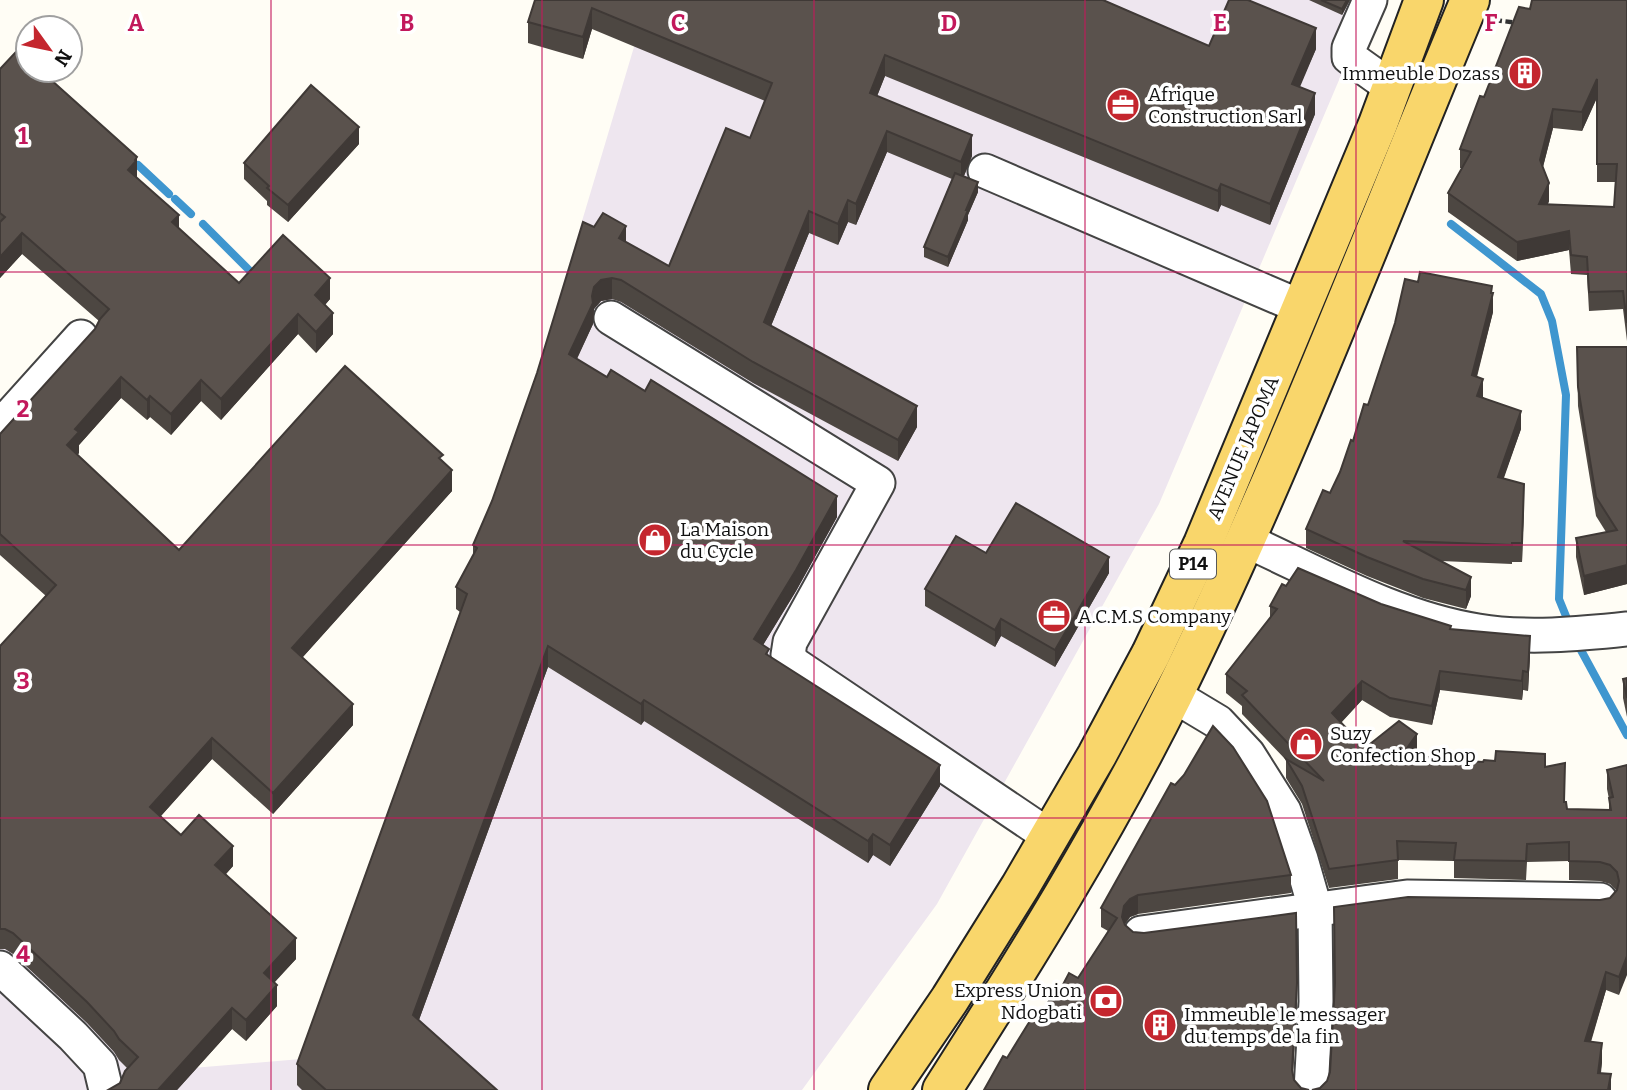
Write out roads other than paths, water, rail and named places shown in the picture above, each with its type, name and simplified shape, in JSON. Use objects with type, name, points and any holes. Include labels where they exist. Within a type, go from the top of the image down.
[{"type":"main road","name":"AVENUE JAPOMA","points":[[888,1090],[950,999],[1049,836],[1097,755],[1151,654],[1203,544],[1378,124],[1424,0]]},
{"type":"main road","name":"AVENUE JAPOMA","points":[[942,1090],[1024,963],[1140,760],[1173,695],[1245,540],[1388,205],[1467,8]]},
{"type":"main road","points":[[1378,124],[1413,139]]},
{"type":"street","points":[[1370,0],[1349,48],[1349,57],[1391,88]]},
{"type":"street","points":[[985,171],[1301,307]]},
{"type":"street","points":[[611,318],[878,483],[790,642],[788,655],[794,664],[1049,836]]},
{"type":"street","points":[[0,427],[81,337]]},
{"type":"street","points":[[1245,540],[1392,607],[1434,622],[1480,632],[1523,634],[1627,629]]},
{"type":"street","points":[[1173,695],[1218,722],[1248,754],[1283,811],[1315,908],[1316,1002],[1311,1090]]},
{"type":"street","points":[[1141,933],[1407,897],[1600,900]]},
{"type":"street","points":[[0,968],[74,1036],[100,1065],[106,1090]]},
{"type":"waterway","points":[[138,165],[169,194]]},
{"type":"waterway","points":[[175,199],[191,214]]},
{"type":"waterway","points":[[203,224],[250,271]]},
{"type":"waterway","points":[[1451,224],[1541,294],[1552,321],[1566,395],[1559,599],[1570,626]]},
{"type":"waterway","points":[[1576,641],[1627,735]]},
{"type":"place","name":"Immeuble Dozass","points":[[1525,73]]},
{"type":"place","name":"Afrique Construction Sarl","points":[[1123,105]]},
{"type":"place","name":"La Maison du Cycle","points":[[655,540]]},
{"type":"place","name":"A.C.M.S Company","points":[[1054,616]]},
{"type":"place","name":"Suzy Confection Shop","points":[[1306,744]]},
{"type":"place","name":"Express Union Ndogbati","points":[[1106,1001]]},
{"type":"place","name":"Immeuble le messager du temps de la fin","points":[[1160,1025]]}]
